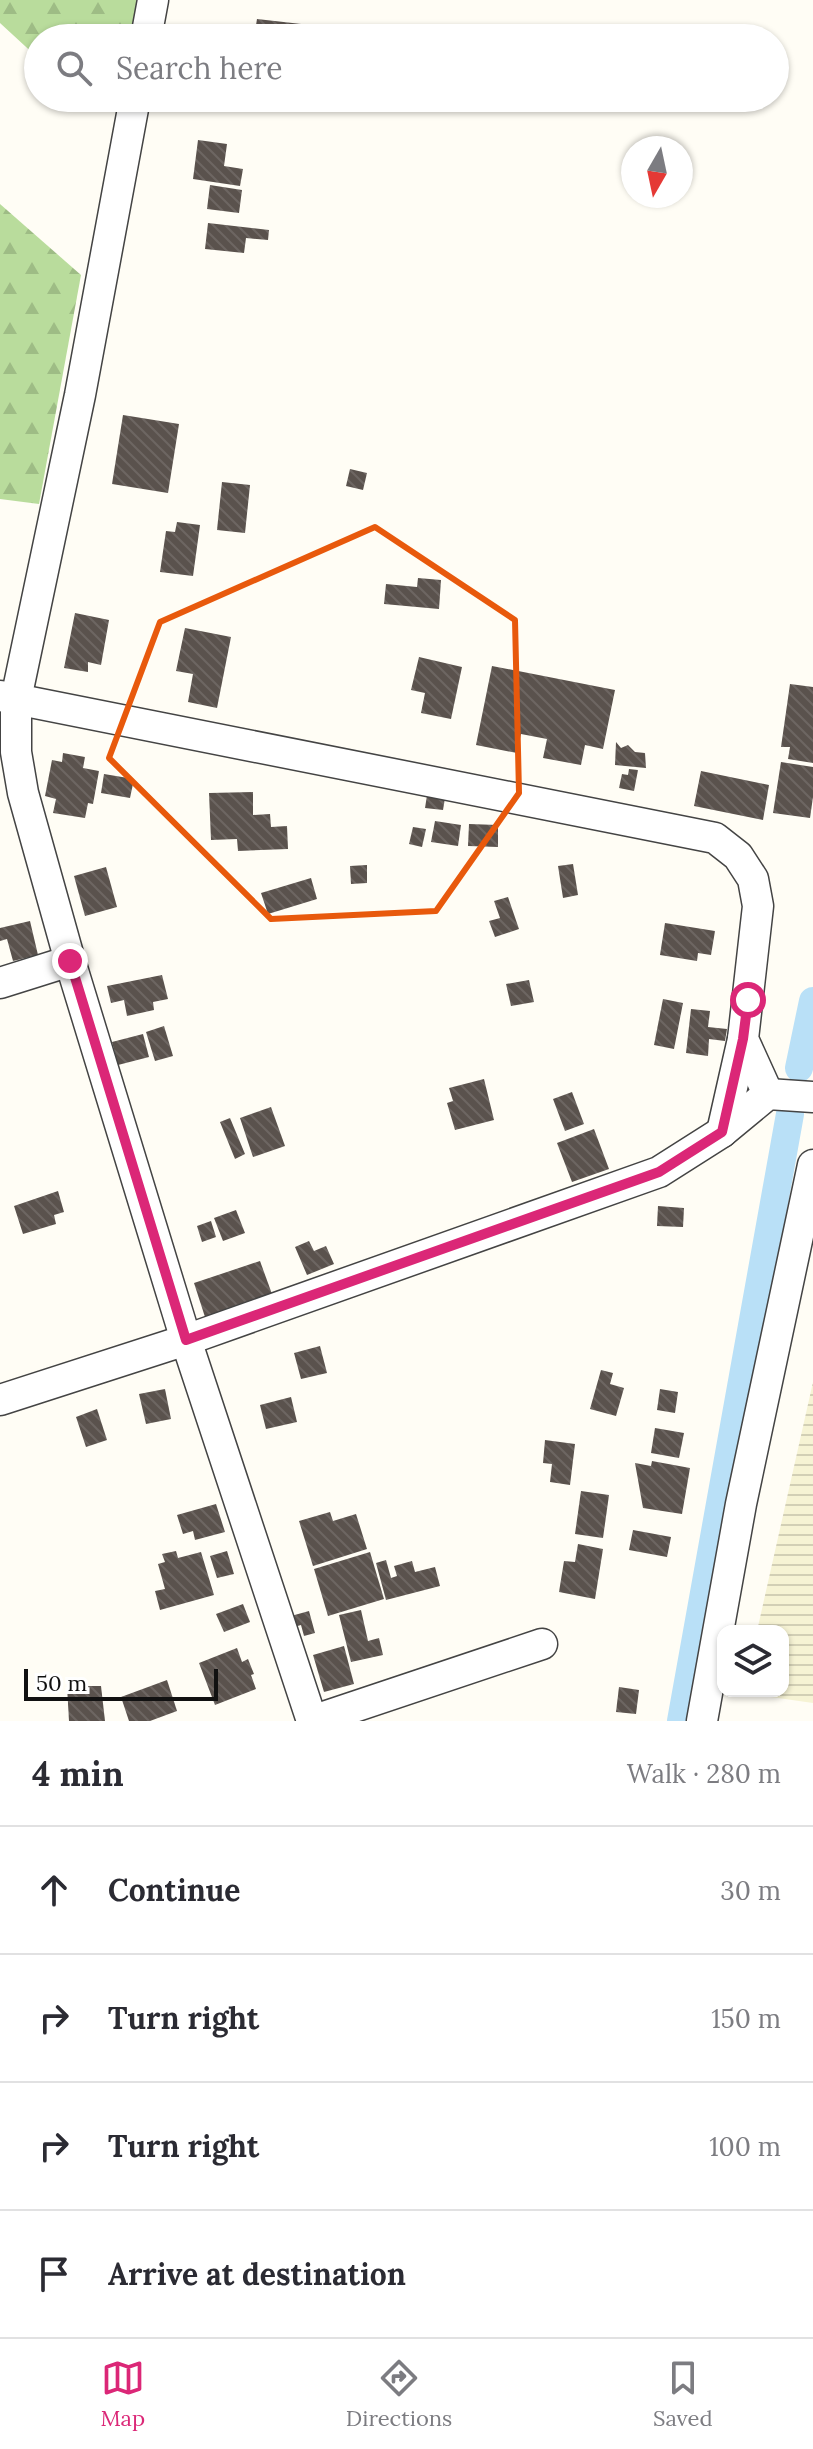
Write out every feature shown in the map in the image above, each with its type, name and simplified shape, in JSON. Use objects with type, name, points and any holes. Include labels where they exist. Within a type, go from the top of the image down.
[{"type":"street","points":[[149,24],[153,0]]},
{"type":"street","points":[[132,112],[80,395],[8,697],[23,793],[70,961],[186,1340],[312,1721],[542,1644]]},
{"type":"street","points":[[8,697],[715,838],[738,856],[753,879],[758,906],[743,1039],[722,1132]]},
{"type":"street","points":[[0,983],[70,961]]},
{"type":"street","points":[[743,1039],[768,1094]]},
{"type":"street","points":[[0,1400],[186,1340],[659,1172],[722,1132],[768,1094],[813,1097]]},
{"type":"street","points":[[702,1721],[741,1504],[813,1165]]},
{"type":"highlighted area","points":[[375,527],[515,620],[519,793],[436,911],[271,919],[109,758],[160,622]]},
{"type":"shaded area","points":[[813,1382],[813,1703],[771,1697],[789,1697],[789,1625],[758,1625]]},
{"type":"green space","points":[[0,0],[137,0],[133,24],[24,24],[24,45],[0,23]]},
{"type":"green space","points":[[0,204],[81,275],[39,504],[0,499]]},
{"type":"building","points":[[257,19],[301,24],[256,24]]},
{"type":"building","points":[[198,140],[227,144],[224,166],[243,169],[240,186],[193,179]]},
{"type":"building","points":[[210,185],[242,190],[239,213],[207,209]]},
{"type":"building","points":[[208,223],[269,230],[268,240],[246,238],[244,253],[205,249]]},
{"type":"building","points":[[123,415],[179,424],[168,493],[112,484]]},
{"type":"building","points":[[350,469],[367,473],[363,490],[346,486]]},
{"type":"building","points":[[222,482],[250,485],[245,533],[217,530]]},
{"type":"building","points":[[177,522],[200,525],[193,576],[160,572],[166,531],[175,532]]},
{"type":"building","points":[[418,578],[441,580],[439,609],[384,604],[386,584],[417,587]]},
{"type":"building","points":[[75,613],[109,620],[101,665],[88,662],[88,672],[64,668]]},
{"type":"building","points":[[185,628],[231,637],[217,708],[188,702],[193,674],[176,671]]},
{"type":"building","points":[[419,657],[462,667],[451,719],[421,713],[425,693],[411,690]]},
{"type":"building","points":[[492,666],[615,690],[603,749],[585,745],[581,765],[543,758],[547,739],[521,734],[517,753],[476,745]]},
{"type":"building","points":[[790,684],[813,687],[813,763],[788,759],[790,747],[781,747]]},
{"type":"building","points":[[616,742],[621,748],[628,745],[635,752],[645,753],[646,768],[615,765]]},
{"type":"building","points":[[63,753],[85,757],[83,768],[99,771],[93,804],[88,803],[85,818],[53,813],[56,799],[45,796],[52,760],[62,762]]},
{"type":"building","points":[[781,762],[813,767],[810,818],[773,813]]},
{"type":"building","points":[[629,769],[638,770],[634,791],[619,788],[622,774],[628,775]]},
{"type":"building","points":[[701,771],[769,785],[763,820],[694,806]]},
{"type":"building","points":[[104,774],[134,779],[130,798],[101,793]]},
{"type":"building","points":[[428,789],[446,792],[443,810],[425,808]]},
{"type":"building","points":[[253,792],[253,815],[270,814],[271,827],[287,826],[288,849],[238,851],[237,839],[211,840],[209,793]]},
{"type":"building","points":[[435,821],[461,825],[458,846],[431,842]]},
{"type":"building","points":[[469,824],[498,825],[498,847],[468,846]]},
{"type":"building","points":[[413,827],[426,829],[422,847],[409,844]]},
{"type":"building","points":[[573,864],[578,895],[563,898],[558,866]]},
{"type":"building","points":[[367,865],[367,883],[351,884],[350,866]]},
{"type":"building","points":[[106,867],[117,907],[85,916],[74,876]]},
{"type":"building","points":[[311,878],[317,899],[268,914],[261,893]]},
{"type":"building","points":[[508,897],[519,929],[495,937],[489,921],[500,918],[494,901]]},
{"type":"building","points":[[30,921],[38,955],[13,961],[7,939],[0,941],[0,928]]},
{"type":"building","points":[[665,923],[715,931],[711,955],[698,953],[697,961],[660,955]]},
{"type":"building","points":[[162,975],[168,999],[153,1002],[154,1010],[127,1016],[124,1000],[111,1003],[107,986]]},
{"type":"building","points":[[529,980],[534,1002],[511,1006],[506,984]]},
{"type":"building","points":[[663,999],[683,1003],[674,1049],[654,1045]]},
{"type":"building","points":[[691,1009],[710,1011],[708,1027],[727,1029],[725,1041],[709,1039],[708,1056],[686,1053]]},
{"type":"building","points":[[164,1026],[173,1056],[155,1061],[146,1032]]},
{"type":"building","points":[[143,1034],[149,1057],[118,1065],[112,1042]]},
{"type":"building","points":[[484,1079],[494,1120],[455,1130],[447,1103],[453,1101],[449,1088]]},
{"type":"building","points":[[572,1092],[584,1124],[565,1131],[553,1099]]},
{"type":"building","points":[[271,1107],[285,1146],[253,1157],[240,1118]]},
{"type":"building","points":[[230,1118],[245,1154],[235,1159],[220,1122]]},
{"type":"building","points":[[594,1129],[609,1169],[572,1182],[557,1143]]},
{"type":"building","points":[[58,1191],[64,1212],[54,1215],[56,1224],[23,1234],[14,1206]]},
{"type":"building","points":[[658,1206],[684,1208],[683,1227],[657,1226]]},
{"type":"building","points":[[236,1210],[245,1233],[223,1241],[214,1218]]},
{"type":"building","points":[[211,1221],[216,1237],[202,1242],[197,1226]]},
{"type":"building","points":[[309,1241],[314,1251],[326,1246],[334,1264],[307,1275],[295,1247]]},
{"type":"building","points":[[260,1261],[272,1294],[205,1317],[194,1283]]},
{"type":"building","points":[[320,1346],[327,1373],[301,1379],[294,1353]]},
{"type":"building","points":[[601,1370],[613,1373],[610,1384],[624,1388],[616,1416],[590,1409]]},
{"type":"building","points":[[165,1389],[171,1419],[146,1424],[139,1394]]},
{"type":"building","points":[[660,1389],[678,1392],[675,1413],[657,1410]]},
{"type":"building","points":[[291,1397],[297,1422],[266,1429],[260,1405]]},
{"type":"building","points":[[97,1409],[107,1440],[86,1447],[76,1417]]},
{"type":"building","points":[[655,1428],[684,1433],[679,1458],[651,1453]]},
{"type":"building","points":[[545,1440],[575,1444],[570,1485],[550,1482],[552,1464],[543,1463]]},
{"type":"building","points":[[652,1461],[690,1468],[682,1514],[643,1508],[635,1463],[651,1466]]},
{"type":"building","points":[[581,1491],[609,1495],[603,1538],[575,1534]]},
{"type":"building","points":[[216,1504],[225,1532],[195,1540],[193,1531],[183,1534],[177,1515]]},
{"type":"building","points":[[330,1512],[333,1521],[356,1514],[367,1549],[313,1566],[299,1521]]},
{"type":"building","points":[[633,1530],[671,1537],[667,1557],[629,1550]]},
{"type":"building","points":[[578,1544],[603,1549],[595,1599],[559,1592],[564,1561],[575,1562]]},
{"type":"building","points":[[176,1551],[178,1558],[201,1552],[214,1595],[160,1610],[155,1591],[165,1589],[158,1564],[165,1562],[162,1554]]},
{"type":"building","points":[[227,1551],[234,1574],[217,1578],[210,1556]]},
{"type":"building","points":[[370,1552],[384,1599],[328,1616],[314,1569]]},
{"type":"building","points":[[386,1560],[391,1578],[397,1576],[394,1566],[412,1561],[415,1572],[435,1567],[440,1586],[386,1600],[376,1563]]},
{"type":"building","points":[[243,1604],[250,1622],[224,1632],[216,1614]]},
{"type":"building","points":[[361,1610],[368,1641],[379,1638],[383,1655],[351,1662],[339,1615]]},
{"type":"building","points":[[309,1611],[315,1633],[304,1636],[301,1625],[294,1627],[291,1616]]},
{"type":"building","points":[[344,1646],[354,1684],[324,1692],[313,1655]]},
{"type":"building","points":[[237,1648],[242,1662],[248,1659],[256,1689],[215,1705],[199,1663]]},
{"type":"building","points":[[167,1680],[177,1711],[150,1721],[129,1721],[121,1697]]},
{"type":"building","points":[[67,1686],[101,1686],[105,1721],[69,1721]]},
{"type":"building","points":[[619,1687],[639,1690],[636,1714],[616,1712]]},
{"type":"waterway","points":[[799,1068],[813,1001]]},
{"type":"waterway","points":[[681,1721],[790,1114]]},
{"type":"route","points":[[70,961],[186,1340],[659,1172],[722,1132],[743,1039],[748,1000]]}]
